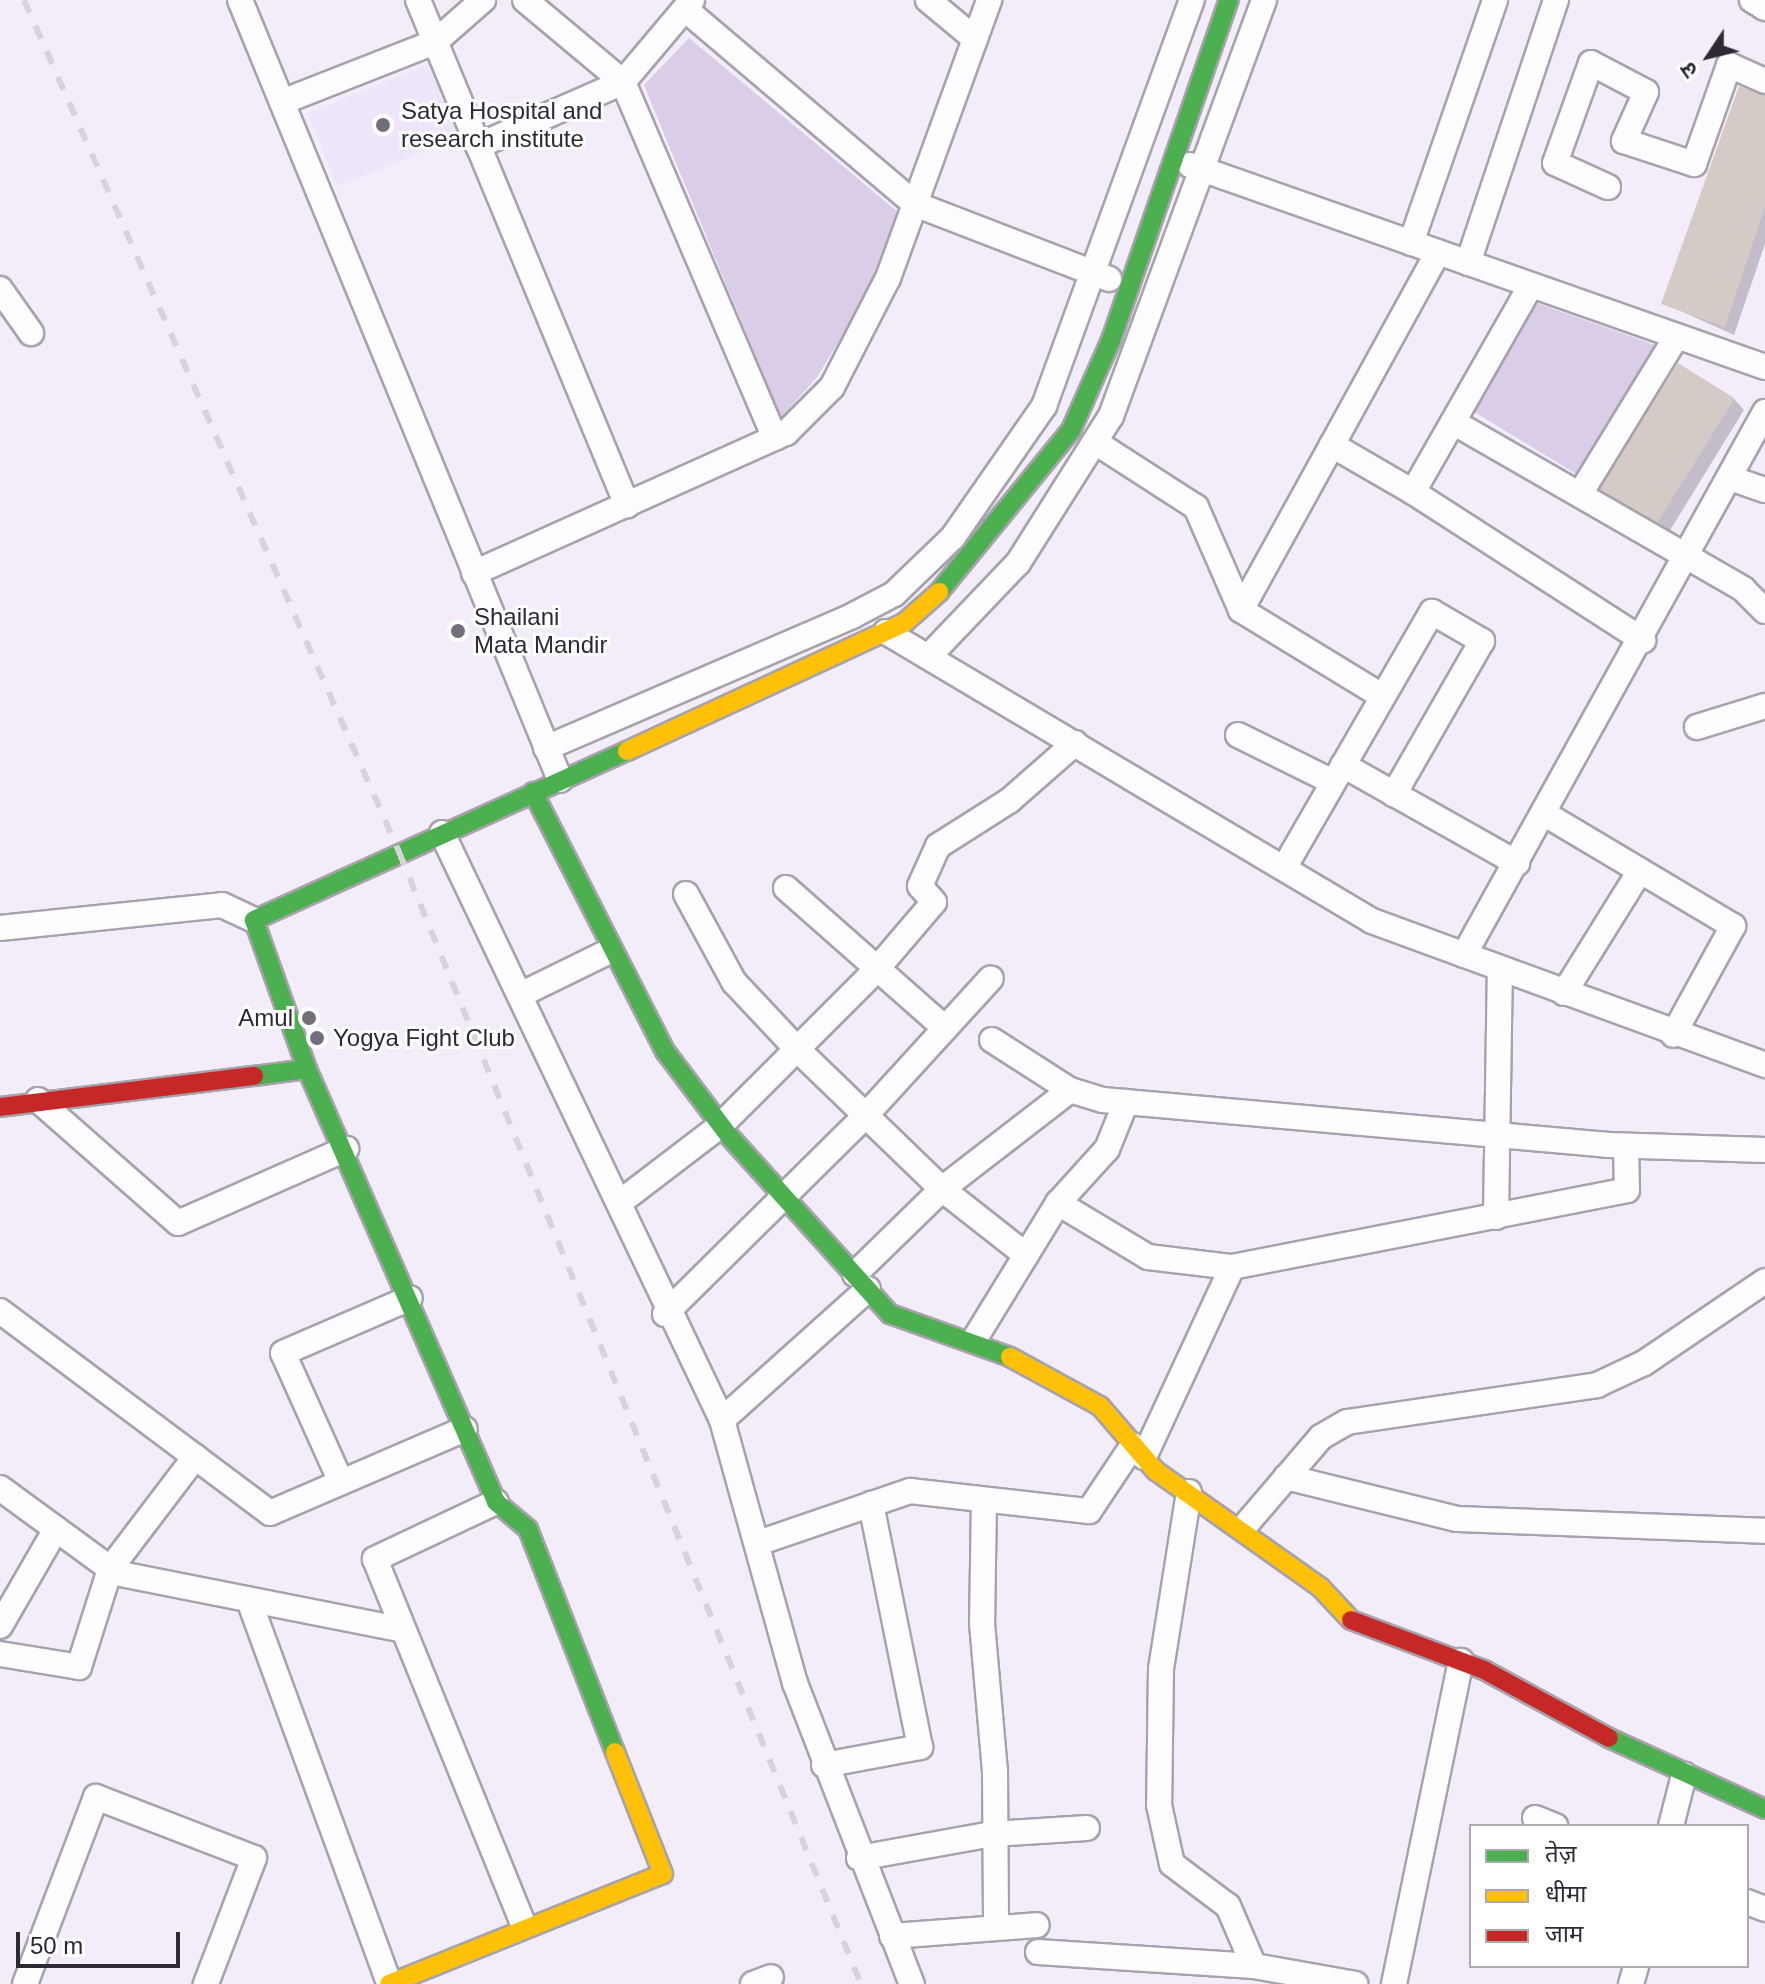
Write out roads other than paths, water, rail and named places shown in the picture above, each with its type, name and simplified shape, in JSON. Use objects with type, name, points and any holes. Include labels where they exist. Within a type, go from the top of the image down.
[{"type":"street","points":[[240,0],[560,780]]},
{"type":"street","points":[[418,0],[627,505]]},
{"type":"street","points":[[282,102],[435,42],[483,0]]},
{"type":"street","points":[[525,0],[623,82],[775,438]]},
{"type":"street","points":[[928,0],[975,39]]},
{"type":"street","points":[[474,573],[775,438],[832,387],[888,278],[989,0]]},
{"type":"street","points":[[546,748],[894,594],[953,537],[1004,471],[1044,406],[1097,273],[1192,0]]},
{"type":"street","points":[[254,920],[886,632],[955,578],[1002,526],[1071,430],[1129,288],[1229,0]]},
{"type":"street","points":[[929,656],[1018,563],[1095,442],[1141,350],[1264,0]]},
{"type":"street","points":[[1411,243],[1495,0]]},
{"type":"street","points":[[1468,263],[1556,0]]},
{"type":"street","points":[[1752,0],[1765,8]]},
{"type":"street","points":[[478,146],[623,82],[688,4],[915,204],[1129,288]]},
{"type":"street","points":[[1608,187],[1555,163],[1591,63],[1646,92],[1624,141],[1694,164],[1729,65],[1765,81]]},
{"type":"street","points":[[1173,159],[1765,367]]},
{"type":"street","points":[[1241,610],[1438,252]]},
{"type":"street","points":[[1413,492],[1531,285]]},
{"type":"street","points":[[0,289],[31,333]]},
{"type":"street","points":[[1580,494],[1677,336]]},
{"type":"street","points":[[1464,955],[1643,640],[1765,412]]},
{"type":"street","points":[[1453,422],[1688,556],[1765,611]]},
{"type":"street","points":[[1095,442],[1196,507],[1241,610],[1382,696]]},
{"type":"street","points":[[1332,445],[1413,492],[1643,640]]},
{"type":"street","points":[[1730,478],[1765,490]]},
{"type":"street","points":[[1284,868],[1432,612],[1482,641],[1394,794]]},
{"type":"street","points":[[886,632],[1372,921],[1673,1035],[1765,1065]]},
{"type":"street","points":[[1697,727],[1765,706]]},
{"type":"street","points":[[1238,735],[1394,794],[1517,863]]},
{"type":"street","points":[[619,1203],[721,1125],[876,970],[934,902],[920,886],[938,846],[1009,801],[1075,743]]},
{"type":"street","points":[[533,792],[610,951],[665,1051],[721,1125],[890,1314],[974,1340],[1100,1406],[1139,1451],[1189,1492],[1243,1528],[1320,1587],[1344,1617],[1461,1661],[1684,1775],[1765,1809]]},
{"type":"street","points":[[1545,814],[1733,926],[1673,1035]]},
{"type":"street","points":[[442,833],[619,1203],[665,1314],[722,1420],[824,1765],[912,1984]]},
{"type":"street","points":[[1564,993],[1640,871]]},
{"type":"street","points":[[786,888],[945,1028]]},
{"type":"street","points":[[686,894],[734,982],[797,1049],[942,1189],[1026,1255]]},
{"type":"street","points":[[0,928],[222,905],[254,920],[307,1069],[346,1149],[496,1502],[528,1529],[663,1874],[524,1926],[389,1984],[250,1603]]},
{"type":"street","points":[[520,995],[610,951]]},
{"type":"street","points":[[1496,1217],[1500,969]]},
{"type":"street","points":[[665,1314],[866,1115],[991,978]]},
{"type":"street","points":[[992,1040],[1070,1090],[1126,1102],[1626,1146],[1765,1150]]},
{"type":"street","points":[[0,1107],[307,1069]]},
{"type":"street","points":[[722,1420],[861,1282],[942,1189],[1070,1090]]},
{"type":"street","points":[[38,1100],[178,1223],[346,1149]]},
{"type":"street","points":[[974,1340],[1058,1203],[1107,1149],[1126,1102]]},
{"type":"street","points":[[1058,1203],[1148,1257],[1232,1267],[1627,1190],[1626,1146]]},
{"type":"street","points":[[758,1543],[910,1491],[1089,1511],[1139,1451],[1232,1267]]},
{"type":"street","points":[[1243,1528],[1321,1437],[1347,1422],[1597,1385],[1644,1363],[1765,1281]]},
{"type":"street","points":[[341,1482],[283,1353],[410,1298]]},
{"type":"street","points":[[0,1311],[270,1513],[465,1429]]},
{"type":"street","points":[[0,1654],[79,1667],[110,1569],[195,1457]]},
{"type":"street","points":[[1286,1477],[1457,1519],[1765,1531]]},
{"type":"street","points":[[0,1488],[110,1569],[250,1603],[399,1629]]},
{"type":"street","points":[[1189,1492],[1161,1669],[1159,1805],[1172,1864],[1228,1906],[1254,1966]]},
{"type":"street","points":[[984,1500],[982,1623],[996,1927]]},
{"type":"street","points":[[496,1502],[375,1559],[399,1629],[524,1926]]},
{"type":"street","points":[[824,1765],[920,1747],[871,1504]]},
{"type":"street","points":[[0,1626],[56,1529]]},
{"type":"street","points":[[1394,1984],[1461,1661]]},
{"type":"street","points":[[1672,1824],[1684,1775]]},
{"type":"street","points":[[25,1984],[96,1797],[254,1858],[206,1984]]},
{"type":"street","points":[[859,1858],[993,1834],[1087,1828]]},
{"type":"street","points":[[892,1936],[1037,1925]]},
{"type":"street","points":[[1038,1952],[1254,1966],[1355,1984]]},
{"type":"railway","points":[[24,0],[399,852],[861,1984]]},
{"type":"place","name":"Satya Hospital and research institute","points":[[383,125]]},
{"type":"place","name":"Shailani Mata Mandir","points":[[458,631]]},
{"type":"place","name":"Amul","points":[[309,1018]]},
{"type":"place","name":"Yogya Fight Club","points":[[317,1038]]}]
